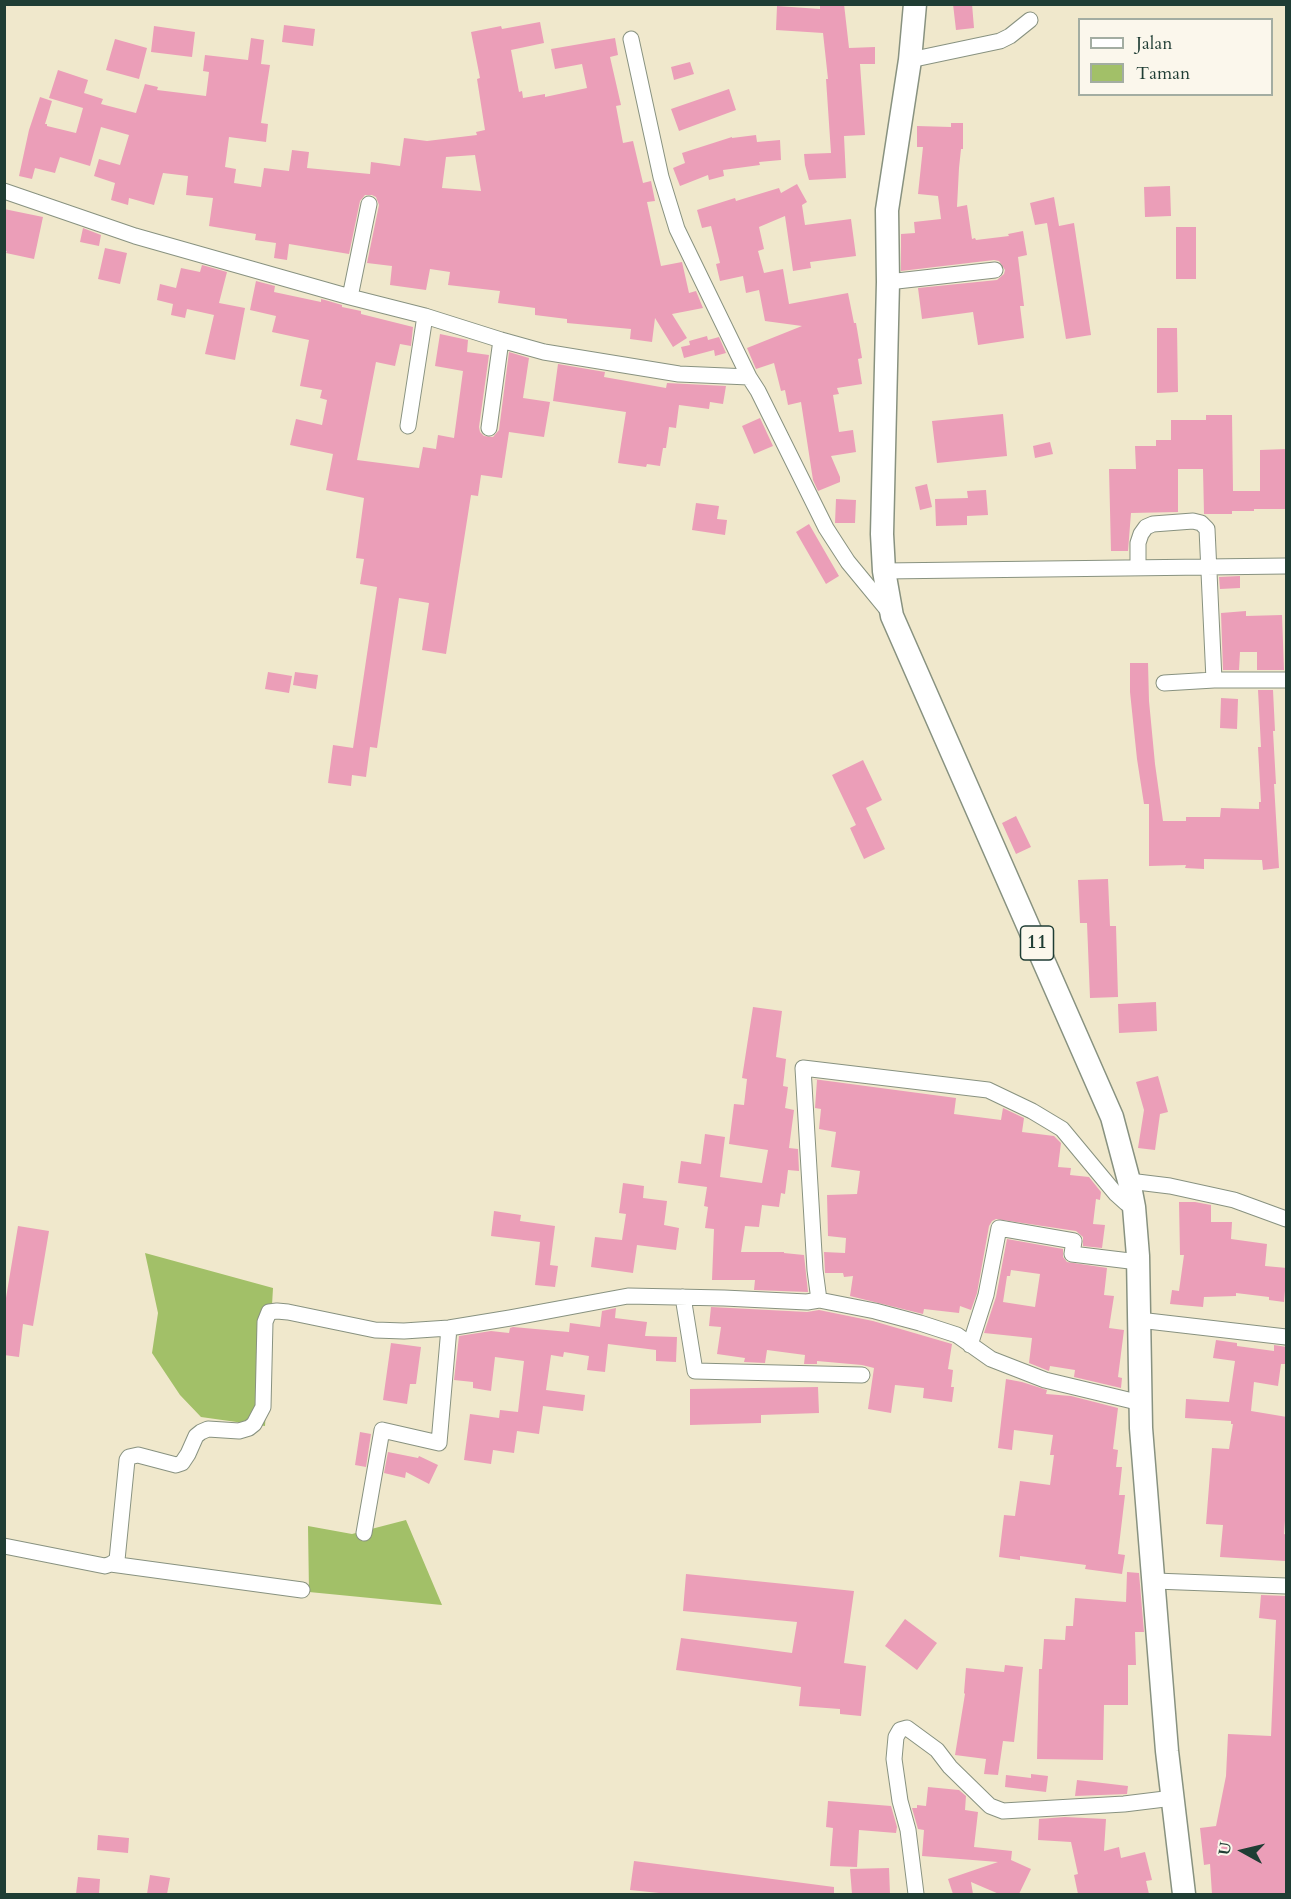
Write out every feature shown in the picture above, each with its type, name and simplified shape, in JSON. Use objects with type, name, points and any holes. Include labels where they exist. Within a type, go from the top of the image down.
[{"type":"highway","name":"11","points":[[915,4],[910,60],[887,210],[888,282],[882,534],[884,572],[892,616],[1112,1117],[1129,1181],[1134,1207],[1138,1262],[1141,1428],[1167,1750],[1184,1894]]},
{"type":"street","points":[[910,60],[1000,40],[1010,36],[1030,20]]},
{"type":"street","points":[[631,39],[661,177],[677,229],[826,528],[848,562],[892,616]]},
{"type":"street","points":[[4,190],[135,237],[351,291],[544,352],[679,374],[749,377]]},
{"type":"street","points":[[351,291],[369,204]]},
{"type":"street","points":[[888,282],[995,270]]},
{"type":"street","points":[[408,426],[425,316]]},
{"type":"street","points":[[489,428],[501,340]]},
{"type":"street","points":[[1138,568],[1138,543],[1146,527],[1153,524],[1193,521],[1201,523],[1206,529],[1214,680]]},
{"type":"street","points":[[884,572],[1287,566]]},
{"type":"street","points":[[1164,683],[1214,680],[1287,681]]},
{"type":"street","points":[[819,1300],[815,1270],[803,1068],[988,1090],[1032,1111],[1062,1129],[1116,1194],[1134,1207]]},
{"type":"street","points":[[1129,1181],[1170,1186],[1234,1200],[1287,1219]]},
{"type":"street","points":[[970,1345],[986,1295],[999,1228],[1074,1241],[1072,1254],[1138,1262]]},
{"type":"street","points":[[4,1546],[105,1566],[117,1560],[129,1457],[138,1455],[176,1465],[182,1463],[196,1436],[201,1432],[208,1430],[239,1431],[249,1428],[259,1417],[263,1407],[265,1322],[269,1312],[288,1312],[375,1330],[404,1331],[449,1328],[628,1296],[807,1302],[819,1300],[876,1311],[920,1323],[957,1335],[991,1359],[1045,1380],[1141,1403]]},
{"type":"street","points":[[683,1297],[695,1371],[862,1375]]},
{"type":"street","points":[[1139,1320],[1287,1337]]},
{"type":"street","points":[[364,1533],[382,1430],[439,1443],[449,1328]]},
{"type":"street","points":[[111,1564],[302,1590]]},
{"type":"street","points":[[1155,1581],[1287,1586]]},
{"type":"street","points":[[916,1894],[908,1830],[900,1801],[894,1759],[896,1737],[900,1730],[907,1728],[937,1750],[950,1767],[990,1806],[1003,1811],[1124,1804],[1173,1798]]},
{"type":"green space","points":[[145,1253],[273,1288],[265,1426],[201,1417],[180,1395],[152,1353],[158,1313]]},
{"type":"green space","points":[[406,1520],[442,1605],[309,1592],[308,1526],[352,1534]]},
{"type":"building","points":[[820,4],[844,4],[849,48],[875,47],[875,64],[860,64],[865,135],[844,136],[846,178],[809,180],[804,154],[831,153],[826,79],[828,79],[823,33],[776,30],[777,6],[820,9]]},
{"type":"building","points":[[953,4],[972,4],[974,28],[956,30]]},
{"type":"building","points":[[540,22],[544,43],[511,50],[519,92],[522,91],[523,98],[545,94],[545,97],[587,88],[582,64],[555,69],[551,49],[615,38],[618,55],[610,57],[621,105],[616,106],[623,143],[633,141],[643,183],[651,181],[655,201],[647,202],[661,266],[682,262],[689,293],[696,291],[703,308],[672,314],[687,338],[673,347],[655,318],[652,342],[630,339],[631,329],[567,323],[567,319],[535,315],[535,308],[498,303],[500,291],[448,285],[450,272],[430,269],[426,290],[390,285],[392,266],[367,263],[379,205],[376,197],[372,195],[365,195],[360,201],[349,254],[289,244],[287,260],[274,258],[276,243],[255,240],[256,234],[209,226],[213,198],[186,195],[188,176],[163,173],[154,205],[129,198],[128,205],[111,200],[115,183],[94,176],[99,159],[120,165],[129,135],[101,127],[90,166],[60,157],[55,173],[35,168],[32,179],[19,176],[29,130],[40,97],[52,101],[45,124],[47,126],[76,133],[83,108],[49,98],[58,70],[88,80],[84,93],[103,99],[101,104],[136,113],[145,84],[158,87],[157,90],[206,96],[209,72],[203,71],[205,55],[248,60],[251,38],[264,40],[261,64],[270,65],[261,123],[268,124],[266,142],[229,137],[225,167],[236,169],[234,183],[261,187],[264,168],[289,171],[292,150],[309,152],[307,168],[370,174],[371,162],[400,166],[404,138],[427,141],[477,135],[476,132],[485,130],[477,79],[480,78],[471,32],[501,26],[502,29]],"holes":[[[475,155],[481,191],[442,188],[446,157]]]},
{"type":"building","points":[[284,25],[315,29],[313,46],[282,42]]},
{"type":"building","points":[[154,26],[195,32],[192,57],[151,52]]},
{"type":"building","points":[[115,39],[147,48],[139,79],[106,70]]},
{"type":"building","points":[[690,62],[694,74],[674,80],[671,67]]},
{"type":"building","points":[[729,89],[736,110],[679,131],[671,109]]},
{"type":"building","points":[[951,123],[963,123],[963,149],[961,149],[959,168],[957,207],[967,205],[972,239],[1009,236],[1008,234],[1023,231],[1027,255],[1018,257],[1024,306],[1020,306],[1024,338],[978,345],[973,312],[922,319],[918,288],[997,280],[1005,270],[999,261],[901,271],[901,234],[915,233],[914,222],[941,219],[938,196],[918,194],[923,147],[917,147],[917,126],[951,127]]},
{"type":"building","points":[[756,135],[757,142],[780,140],[781,160],[723,170],[724,176],[709,180],[708,175],[680,186],[673,168],[685,163],[682,153],[732,137]]},
{"type":"building","points":[[797,184],[807,202],[802,205],[805,225],[851,219],[856,256],[810,262],[811,268],[793,271],[785,216],[759,227],[764,249],[758,251],[764,273],[783,269],[789,304],[848,293],[854,323],[856,323],[862,358],[858,359],[862,384],[837,388],[839,394],[833,395],[839,432],[853,430],[856,452],[831,456],[840,482],[818,491],[813,480],[801,402],[788,405],[785,390],[781,391],[774,363],[756,369],[747,348],[802,326],[765,321],[759,290],[746,293],[743,276],[720,281],[716,264],[720,263],[711,226],[702,228],[697,210],[779,188],[781,193]]},
{"type":"building","points":[[1170,186],[1171,216],[1145,217],[1144,187]]},
{"type":"building","points":[[1054,197],[1059,226],[1074,223],[1091,335],[1066,339],[1047,223],[1035,225],[1030,203]]},
{"type":"building","points":[[4,209],[43,217],[34,259],[4,251]]},
{"type":"building","points":[[1176,227],[1196,227],[1196,279],[1176,279]]},
{"type":"building","points":[[83,228],[101,235],[99,246],[80,242]]},
{"type":"building","points":[[105,248],[127,253],[120,284],[98,279]]},
{"type":"building","points":[[202,265],[227,272],[219,303],[245,308],[235,360],[205,354],[214,315],[187,309],[185,318],[171,315],[173,304],[157,300],[160,284],[176,288],[181,268],[200,272]]},
{"type":"building","points":[[256,281],[275,286],[274,292],[321,302],[321,299],[325,300],[361,311],[361,314],[413,327],[411,346],[400,344],[395,366],[376,362],[357,460],[419,468],[423,447],[436,449],[438,435],[454,438],[463,371],[435,366],[440,334],[468,340],[467,352],[489,355],[479,427],[484,436],[493,437],[499,430],[509,352],[529,358],[523,398],[550,402],[544,437],[509,432],[502,478],[481,475],[478,496],[471,495],[446,654],[422,650],[429,603],[399,598],[377,748],[370,747],[366,777],[352,775],[351,786],[328,783],[333,745],[353,748],[377,587],[360,584],[364,559],[356,558],[364,498],[326,490],[333,454],[290,445],[296,419],[322,425],[327,400],[320,398],[322,390],[300,386],[309,340],[272,332],[276,316],[250,310]]},
{"type":"building","points":[[1157,328],[1177,328],[1178,392],[1157,393]]},
{"type":"building","points":[[707,336],[708,340],[719,337],[726,353],[715,356],[714,350],[684,358],[681,347],[690,345],[689,341]]},
{"type":"building","points":[[558,364],[605,372],[604,377],[666,388],[667,383],[726,386],[723,404],[710,402],[709,409],[679,405],[676,428],[669,427],[660,466],[647,464],[646,467],[618,463],[626,412],[553,401]]},
{"type":"building","points":[[1003,414],[1007,456],[937,463],[932,421]]},
{"type":"building","points":[[1206,415],[1232,415],[1233,491],[1260,491],[1260,450],[1287,449],[1287,509],[1254,509],[1254,511],[1232,511],[1232,514],[1204,514],[1203,469],[1178,469],[1178,512],[1131,513],[1128,551],[1111,551],[1109,469],[1136,469],[1135,446],[1156,446],[1156,440],[1171,440],[1171,420],[1206,420]]},
{"type":"building","points":[[760,418],[773,446],[754,454],[742,426]]},
{"type":"building","points":[[1050,442],[1053,454],[1035,458],[1033,446]]},
{"type":"building","points":[[927,484],[932,507],[920,510],[915,487]]},
{"type":"building","points":[[986,490],[988,515],[967,516],[967,525],[936,526],[935,499],[968,498],[967,491]]},
{"type":"building","points":[[836,499],[856,500],[855,523],[835,523]]},
{"type":"building","points":[[696,503],[719,506],[717,519],[727,520],[725,535],[692,530]]},
{"type":"building","points":[[809,524],[839,576],[826,584],[796,532]]},
{"type":"building","points":[[1240,576],[1240,588],[1220,589],[1219,577]]},
{"type":"building","points":[[1246,611],[1246,616],[1282,615],[1284,670],[1257,670],[1257,652],[1240,652],[1239,670],[1223,670],[1221,613]]},
{"type":"building","points":[[1130,663],[1148,663],[1149,701],[1163,821],[1186,821],[1186,817],[1220,817],[1221,808],[1259,809],[1259,802],[1261,802],[1258,747],[1261,747],[1258,690],[1273,690],[1276,784],[1274,784],[1279,868],[1263,870],[1262,860],[1204,859],[1204,869],[1185,868],[1186,865],[1149,866],[1149,804],[1144,804],[1137,759],[1130,692]]},
{"type":"building","points":[[268,672],[292,676],[289,693],[265,689]]},
{"type":"building","points":[[295,672],[318,675],[316,689],[293,685]]},
{"type":"building","points":[[1221,698],[1238,699],[1237,729],[1220,728]]},
{"type":"building","points":[[863,760],[882,800],[866,808],[885,849],[864,859],[850,828],[856,825],[832,775]]},
{"type":"building","points":[[1016,816],[1031,847],[1016,854],[1002,823]]},
{"type":"building","points":[[1108,879],[1110,926],[1116,926],[1118,997],[1090,998],[1087,923],[1080,923],[1078,880]]},
{"type":"building","points":[[1156,1002],[1157,1031],[1119,1033],[1118,1004]]},
{"type":"building","points":[[753,1007],[782,1011],[776,1057],[786,1059],[783,1086],[788,1087],[785,1108],[794,1110],[789,1148],[798,1149],[799,1171],[788,1170],[785,1194],[781,1193],[779,1207],[762,1205],[759,1227],[745,1226],[741,1252],[784,1252],[804,1255],[808,1292],[754,1290],[755,1280],[712,1280],[714,1229],[705,1228],[708,1207],[704,1206],[707,1187],[678,1183],[681,1161],[701,1164],[705,1134],[725,1137],[720,1177],[762,1183],[768,1150],[729,1144],[734,1104],[744,1105],[747,1079],[742,1078]]},
{"type":"building","points":[[1158,1076],[1168,1112],[1160,1114],[1155,1150],[1138,1148],[1144,1110],[1136,1082]]},
{"type":"building","points":[[813,1079],[956,1098],[954,1114],[1001,1120],[1003,1108],[1024,1118],[1022,1132],[1054,1136],[1061,1143],[1058,1167],[1071,1168],[1070,1175],[1089,1177],[1101,1192],[1100,1200],[1096,1199],[1093,1224],[1105,1225],[1102,1248],[1083,1246],[1083,1237],[1076,1231],[996,1219],[989,1226],[977,1293],[971,1310],[960,1306],[959,1313],[924,1309],[923,1314],[850,1296],[853,1276],[844,1277],[843,1273],[825,1273],[824,1252],[845,1253],[846,1238],[828,1236],[827,1195],[857,1194],[860,1171],[831,1167],[836,1132],[819,1129],[821,1109],[815,1108],[817,1080]]},
{"type":"building","points":[[623,1183],[644,1186],[643,1198],[667,1201],[664,1225],[679,1228],[676,1250],[637,1245],[633,1273],[591,1267],[595,1237],[622,1240],[626,1214],[619,1213]]},
{"type":"building","points":[[1179,1202],[1211,1205],[1211,1222],[1232,1222],[1231,1239],[1267,1244],[1265,1266],[1287,1268],[1284,1302],[1269,1300],[1269,1297],[1236,1293],[1236,1296],[1204,1297],[1203,1307],[1170,1304],[1172,1290],[1179,1291],[1184,1255],[1180,1255]]},
{"type":"building","points":[[494,1211],[521,1215],[520,1221],[555,1226],[550,1265],[558,1266],[555,1287],[535,1285],[540,1242],[491,1236]]},
{"type":"building","points":[[18,1226],[49,1231],[33,1326],[23,1324],[19,1357],[4,1355],[4,1310]]},
{"type":"building","points":[[1007,1239],[1063,1249],[1063,1257],[1067,1262],[1107,1268],[1104,1295],[1114,1296],[1109,1328],[1124,1330],[1118,1377],[1122,1378],[1121,1388],[1074,1377],[1075,1370],[1050,1366],[1049,1371],[1029,1363],[1032,1338],[984,1333],[996,1297]],"holes":[[[1011,1270],[1040,1274],[1035,1307],[1003,1302],[1007,1276],[1010,1276]]]},
{"type":"building","points":[[711,1307],[807,1312],[819,1310],[873,1321],[952,1344],[948,1369],[953,1370],[952,1402],[923,1398],[924,1388],[895,1385],[891,1413],[868,1409],[874,1368],[817,1361],[817,1364],[804,1364],[805,1355],[767,1350],[765,1363],[744,1362],[745,1358],[717,1354],[721,1327],[709,1326]]},
{"type":"building","points":[[616,1308],[615,1318],[647,1322],[645,1336],[677,1337],[676,1362],[656,1361],[656,1350],[608,1344],[605,1372],[587,1370],[589,1356],[564,1352],[563,1357],[551,1355],[546,1390],[585,1395],[583,1411],[543,1406],[539,1434],[517,1431],[514,1453],[493,1450],[491,1464],[464,1460],[470,1414],[499,1418],[500,1410],[518,1412],[524,1361],[495,1357],[491,1391],[473,1388],[473,1382],[454,1380],[459,1336],[491,1331],[509,1333],[510,1328],[513,1327],[569,1332],[570,1323],[600,1327],[602,1311]]},
{"type":"building","points":[[1216,1340],[1237,1343],[1237,1346],[1274,1351],[1274,1345],[1287,1347],[1287,1364],[1281,1364],[1278,1386],[1254,1382],[1251,1411],[1287,1417],[1285,1561],[1220,1557],[1223,1525],[1206,1524],[1212,1448],[1229,1449],[1233,1424],[1231,1421],[1185,1418],[1186,1399],[1229,1402],[1235,1361],[1213,1358]]},
{"type":"building","points":[[391,1343],[421,1347],[416,1384],[410,1384],[407,1404],[383,1400]]},
{"type":"building","points":[[1006,1379],[1047,1390],[1046,1394],[1071,1396],[1118,1408],[1113,1449],[1118,1450],[1116,1467],[1122,1467],[1119,1495],[1125,1495],[1118,1554],[1125,1555],[1122,1574],[1085,1569],[1086,1565],[1020,1556],[1020,1560],[999,1557],[1004,1515],[1015,1516],[1020,1481],[1050,1485],[1054,1455],[1050,1455],[1053,1435],[1014,1430],[1012,1450],[998,1448]]},
{"type":"building","points":[[818,1387],[819,1413],[761,1415],[761,1423],[690,1425],[690,1389]]},
{"type":"building","points":[[360,1432],[371,1434],[366,1467],[355,1465]]},
{"type":"building","points":[[388,1452],[418,1458],[419,1456],[438,1465],[429,1484],[406,1472],[405,1478],[384,1473]]},
{"type":"building","points":[[1127,1572],[1139,1573],[1144,1632],[1135,1632],[1136,1665],[1128,1665],[1128,1705],[1104,1705],[1103,1760],[1037,1759],[1039,1669],[1042,1669],[1044,1639],[1065,1640],[1066,1626],[1073,1626],[1075,1598],[1126,1602]]},
{"type":"building","points":[[686,1574],[854,1591],[844,1663],[866,1666],[861,1716],[840,1714],[840,1709],[799,1706],[801,1687],[676,1670],[681,1638],[792,1653],[797,1622],[683,1611]]},
{"type":"building","points":[[1261,1595],[1287,1596],[1287,1894],[1212,1894],[1210,1864],[1204,1865],[1200,1828],[1216,1826],[1226,1776],[1228,1734],[1271,1736],[1276,1620],[1259,1618]]},
{"type":"building","points":[[905,1619],[937,1643],[917,1670],[885,1646]]},
{"type":"building","points":[[1005,1665],[1023,1667],[1014,1742],[1003,1741],[998,1775],[984,1774],[986,1759],[955,1755],[965,1694],[966,1668],[1004,1672]]},
{"type":"building","points":[[1031,1774],[1048,1776],[1046,1792],[1005,1787],[1006,1775],[1031,1778]]},
{"type":"building","points":[[1077,1780],[1128,1786],[1127,1794],[1075,1796]]},
{"type":"building","points":[[928,1787],[959,1790],[966,1796],[965,1810],[978,1812],[974,1847],[1012,1851],[1011,1860],[1031,1869],[1019,1894],[999,1894],[971,1882],[973,1894],[953,1894],[948,1879],[998,1862],[922,1856],[924,1830],[918,1829],[912,1808],[917,1808],[917,1805],[926,1806]]},
{"type":"building","points":[[828,1801],[891,1806],[897,1827],[896,1833],[859,1830],[857,1867],[830,1866],[833,1828],[826,1827]]},
{"type":"building","points":[[1065,1817],[1106,1819],[1104,1851],[1119,1847],[1121,1858],[1145,1852],[1152,1880],[1146,1881],[1149,1894],[1078,1894],[1074,1875],[1078,1874],[1071,1842],[1038,1840],[1039,1819]]},
{"type":"building","points":[[98,1835],[129,1838],[128,1853],[97,1850]]},
{"type":"building","points":[[634,1861],[834,1887],[834,1894],[669,1894],[630,1890]]},
{"type":"building","points":[[889,1868],[890,1894],[852,1894],[850,1869]]},
{"type":"building","points":[[150,1875],[170,1878],[167,1894],[147,1894]]},
{"type":"building","points":[[78,1877],[100,1879],[99,1894],[76,1894]]}]
